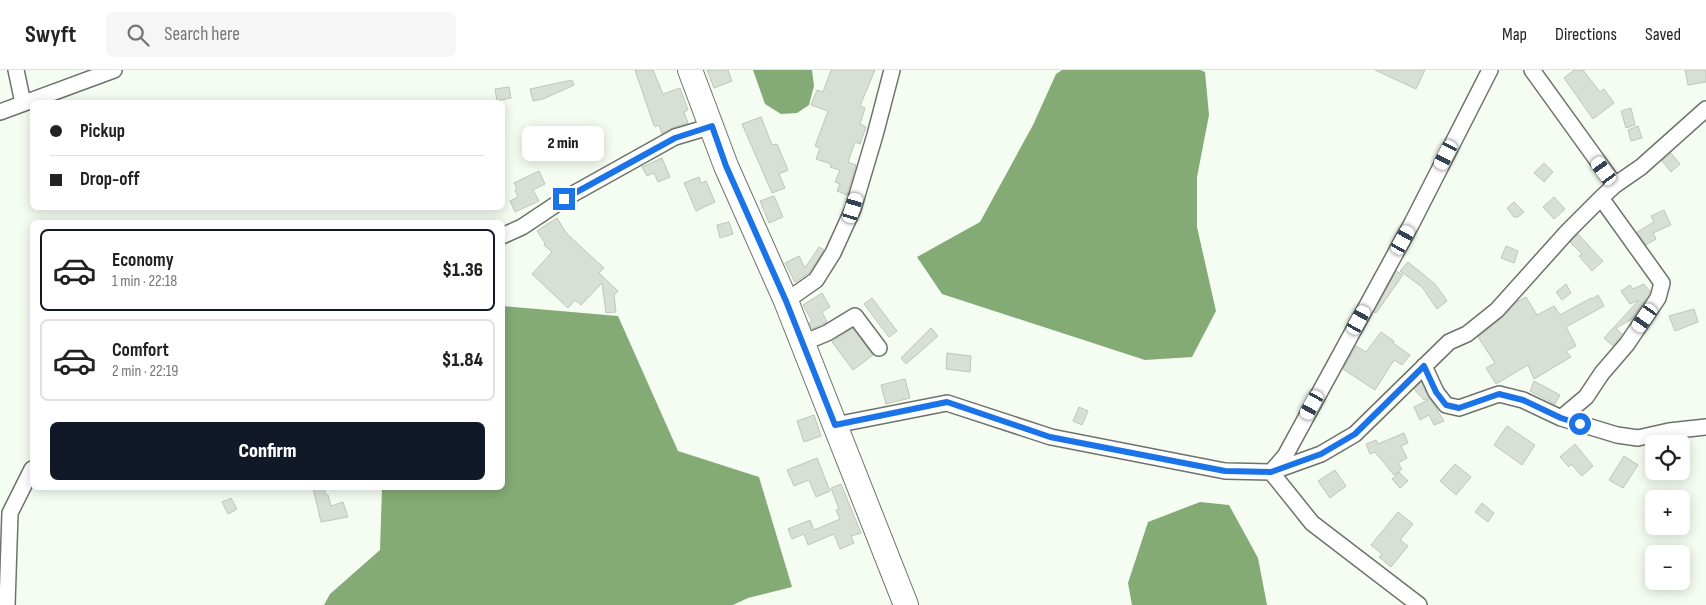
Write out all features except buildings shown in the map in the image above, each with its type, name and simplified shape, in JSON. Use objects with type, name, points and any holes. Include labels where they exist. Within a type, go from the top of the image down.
[{"type":"main road","points":[[690,70],[726,166],[786,301],[906,605]]},
{"type":"street","points":[[16,70],[23,104]]},
{"type":"street","points":[[34,100],[114,70]]},
{"type":"street","points":[[786,301],[816,280],[833,253],[853,208],[892,70]]},
{"type":"street","points":[[1271,472],[1285,456],[1407,231],[1490,70]]},
{"type":"street","points":[[1532,70],[1614,185]]},
{"type":"street","points":[[0,112],[30,101]]},
{"type":"street","points":[[835,425],[947,402],[1050,437],[1225,471],[1271,472],[1321,454],[1355,434],[1449,342],[1467,334],[1497,310],[1561,238],[1614,185],[1641,167],[1706,109]]},
{"type":"street","points":[[505,235],[522,227],[564,199],[675,138],[712,126]]},
{"type":"street","points":[[1561,418],[1586,397],[1602,373],[1627,344],[1658,298],[1662,284],[1601,198]]},
{"type":"street","points":[[802,343],[827,333],[855,316],[879,348]]},
{"type":"street","points":[[1424,366],[1436,392],[1446,405],[1459,408],[1499,394],[1523,400],[1561,418],[1617,435],[1638,438],[1669,431],[1706,427]]},
{"type":"street","points":[[1271,472],[1312,524],[1419,605]]},
{"type":"street","points":[[7,605],[10,513],[30,473]]},
{"type":"street","points":[[0,507],[3,504],[17,500]]},
{"type":"shaded area","points":[[753,70],[812,70],[814,86],[809,105],[797,113],[781,114],[765,104]]},
{"type":"shaded area","points":[[1062,70],[1200,70],[1205,72],[1209,115],[1197,177],[1197,227],[1216,311],[1192,357],[1145,360],[942,294],[917,257],[980,222],[1033,125],[1056,74]]},
{"type":"shaded area","points":[[505,306],[618,316],[678,451],[759,477],[792,587],[748,598],[733,605],[324,605],[330,594],[380,550],[382,490],[505,490]]},
{"type":"shaded area","points":[[1200,502],[1229,505],[1258,558],[1267,605],[1132,605],[1128,583],[1148,522]]},
{"type":"route","points":[[564,199],[675,138],[712,126],[726,166],[786,301],[835,425],[947,402],[1050,437],[1225,471],[1271,472],[1321,454],[1355,434],[1424,366],[1436,392],[1446,405],[1459,408],[1499,394],[1523,400],[1561,418],[1580,424]]}]
